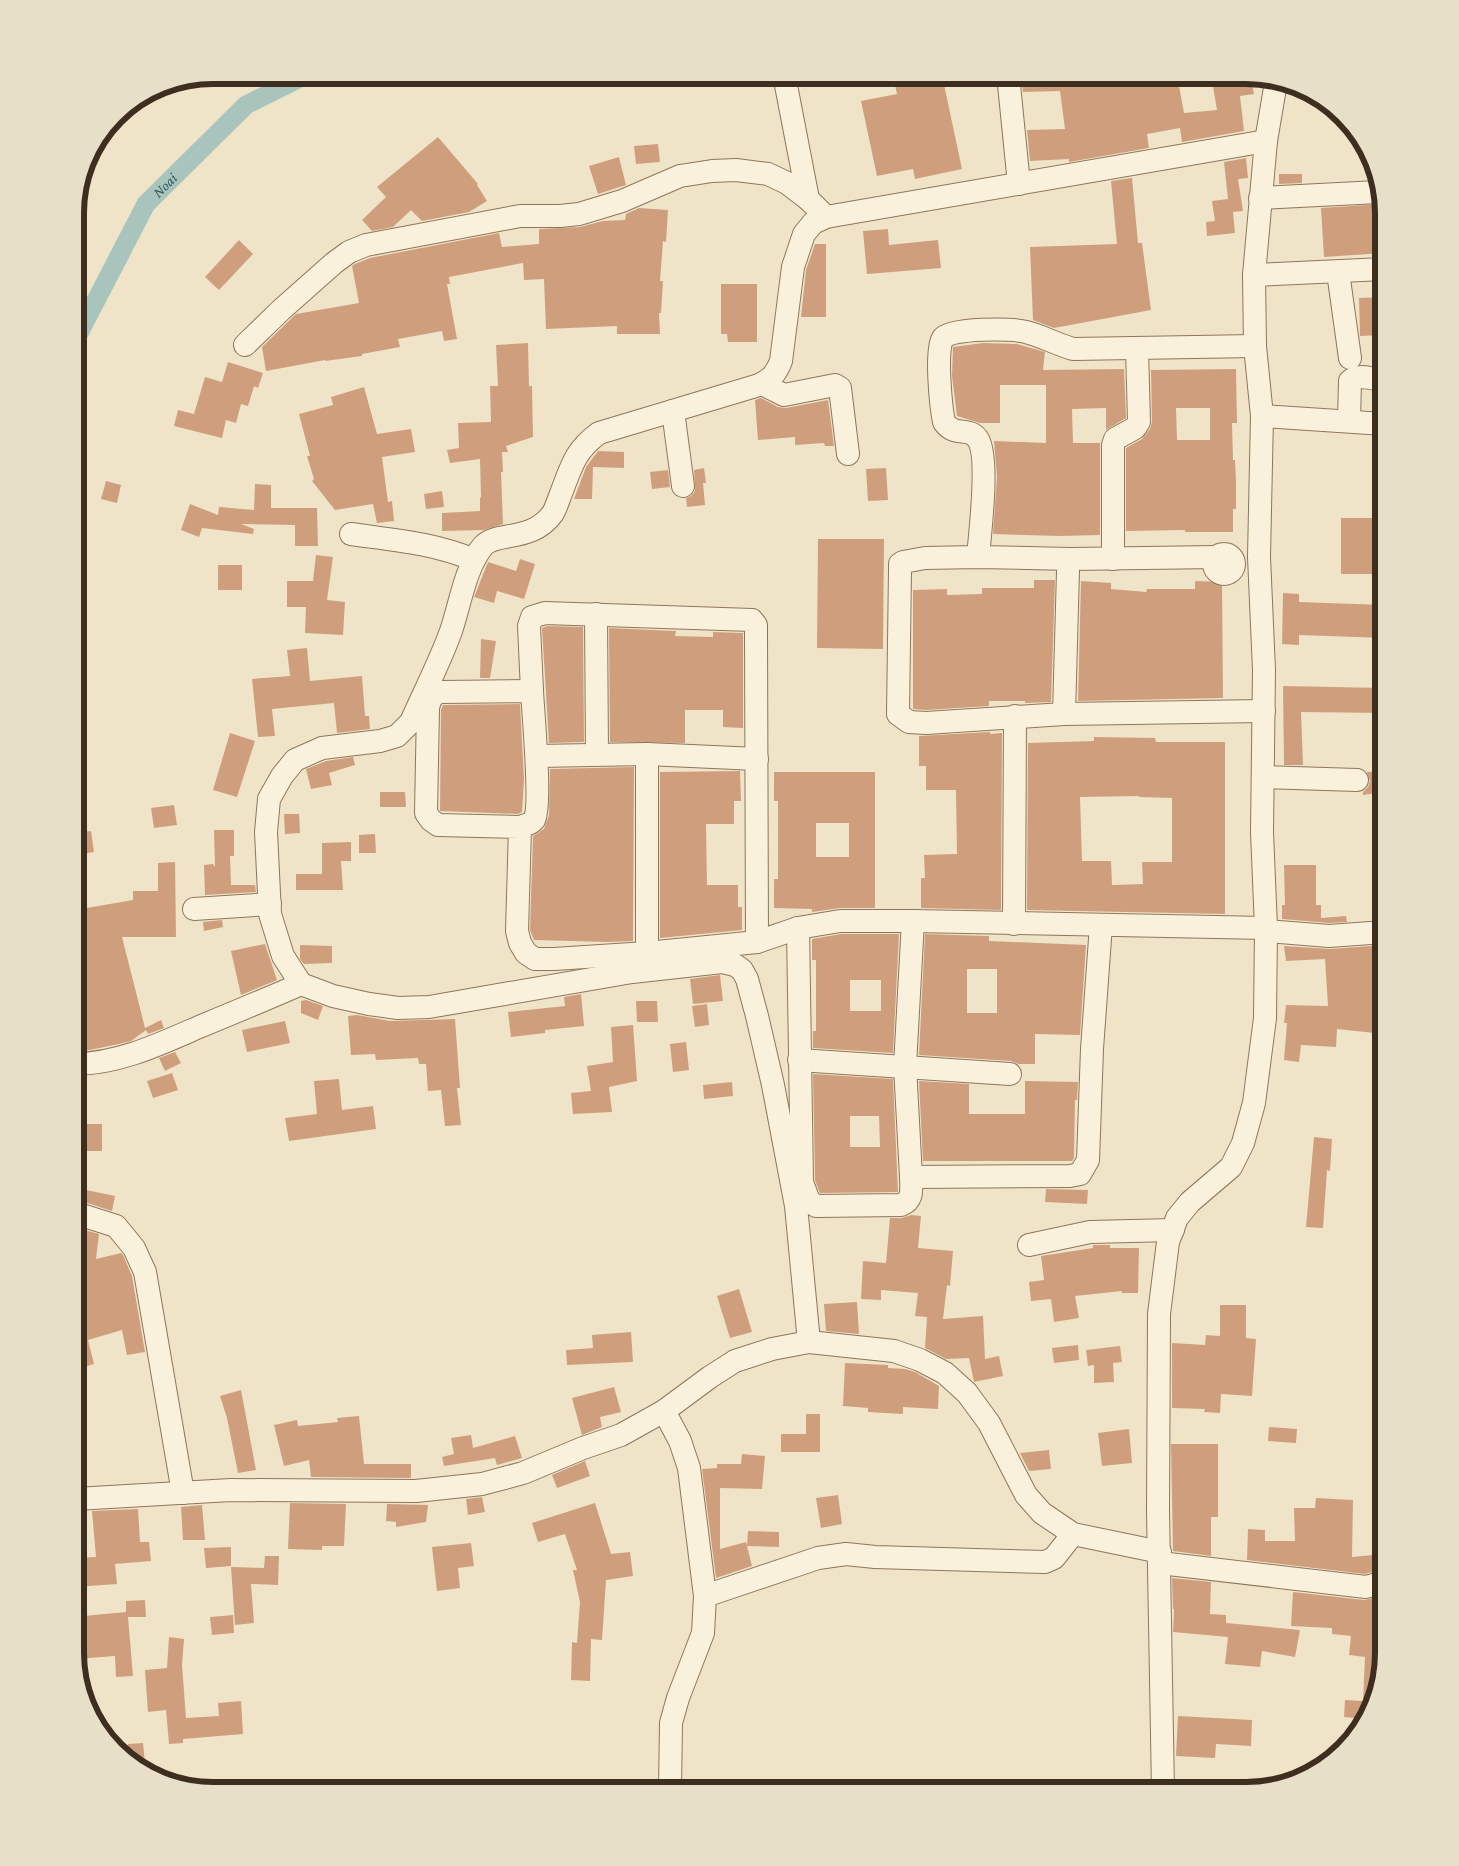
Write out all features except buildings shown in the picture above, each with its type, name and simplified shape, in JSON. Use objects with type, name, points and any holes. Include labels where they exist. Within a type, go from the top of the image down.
[{"type":"street","points":[[786,84],[808,199]]},
{"type":"street","points":[[1009,84],[1019,184]]},
{"type":"street","points":[[1163,1782],[1158,1511],[1159,1314],[1168,1242],[1177,1218],[1190,1202],[1231,1166],[1243,1143],[1254,1103],[1265,1018],[1266,929],[1262,832],[1264,670],[1260,564],[1262,416],[1255,346],[1254,275],[1266,141],[1275,87]]},
{"type":"street","points":[[809,1342],[796,1206],[774,1094],[748,979],[742,970],[735,965],[722,962],[632,972],[429,1006],[398,1008],[334,996],[301,984],[283,956],[270,914],[266,832],[269,799],[282,776],[295,760],[322,748],[380,741],[397,736],[404,730],[411,722],[450,633],[474,560],[485,544],[528,533],[543,525],[554,512],[577,453],[588,441],[599,433],[762,384],[772,379],[781,361],[793,267],[804,234],[813,223],[826,218],[1266,141]]},
{"type":"street","points":[[245,345],[334,263],[349,252],[366,245],[520,216],[579,214],[622,202],[680,176],[712,171],[736,170],[768,174],[787,184],[808,199],[826,218]]},
{"type":"street","points":[[1260,198],[1374,192]]},
{"type":"street","points":[[1254,275],[1375,270]]},
{"type":"street","points":[[1338,272],[1350,358]]},
{"type":"street","points":[[978,557],[984,470],[982,450],[979,440],[974,434],[954,431],[947,427],[944,422],[940,379],[940,347],[942,338],[949,333],[1011,330],[1044,337],[1072,350],[1255,346]]},
{"type":"street","points":[[1113,559],[1113,445],[1115,439],[1135,428],[1139,422],[1137,348]]},
{"type":"street","points":[[1349,421],[1350,381],[1360,376],[1375,379]]},
{"type":"street","points":[[762,384],[784,395],[834,386],[840,388],[848,454]]},
{"type":"street","points":[[673,411],[683,486]]},
{"type":"street","points":[[1262,416],[1375,423]]},
{"type":"street","points":[[351,534],[428,545],[455,552],[474,560]]},
{"type":"street","points":[[1223,564],[1113,559],[978,557],[925,558],[900,564],[898,714],[910,722],[926,723],[1064,714],[1264,711]]},
{"type":"street","points":[[908,562],[924,570],[1068,571],[1260,564]]},
{"type":"street","points":[[1064,714],[1068,571]]},
{"type":"street","points":[[532,691],[440,692],[430,699],[428,708],[426,813],[431,820],[438,825],[520,827],[530,823],[536,814],[537,756],[529,626],[532,617],[545,613],[596,614],[752,620],[756,624],[756,942]]},
{"type":"street","points":[[596,614],[597,754]]},
{"type":"street","points":[[1014,924],[1015,716]]},
{"type":"street","points":[[537,756],[647,754],[757,759]]},
{"type":"street","points":[[647,754],[647,953]]},
{"type":"street","points":[[1263,778],[1357,780]]},
{"type":"street","points":[[520,827],[517,931],[520,943],[526,953],[535,959],[647,953],[756,942],[798,928],[840,921],[1266,929],[1329,936],[1375,933]]},
{"type":"street","points":[[194,909],[270,904]]},
{"type":"street","points":[[798,928],[802,1182],[809,1201],[816,1206],[901,1205],[907,1202],[911,1196],[905,1066],[913,921]]},
{"type":"street","points":[[911,1177],[1070,1176],[1080,1174],[1088,1160],[1092,1049],[1101,925]]},
{"type":"street","points":[[84,1064],[130,1055],[301,984]]},
{"type":"street","points":[[799,1060],[1010,1074]]},
{"type":"street","points":[[84,1216],[116,1226],[134,1248],[145,1272],[183,1493]]},
{"type":"street","points":[[1029,1245],[1090,1232],[1173,1230]]},
{"type":"street","points":[[84,1498],[231,1490],[416,1491],[482,1484],[523,1473],[583,1448],[621,1435],[664,1411],[710,1377],[735,1362],[772,1349],[809,1342],[894,1352],[920,1360],[945,1373],[968,1393],[989,1423],[1026,1495],[1042,1513],[1073,1534],[1160,1558],[1366,1587],[1375,1584]]},
{"type":"street","points":[[664,1411],[685,1453],[689,1468],[705,1596],[703,1634],[678,1698],[671,1723],[670,1782]]},
{"type":"street","points":[[705,1596],[818,1558],[846,1554],[875,1557],[1045,1562],[1054,1558],[1073,1534]]},
{"type":"waterway","name":"Noai","points":[[84,324],[146,204],[246,105],[288,84]]}]
